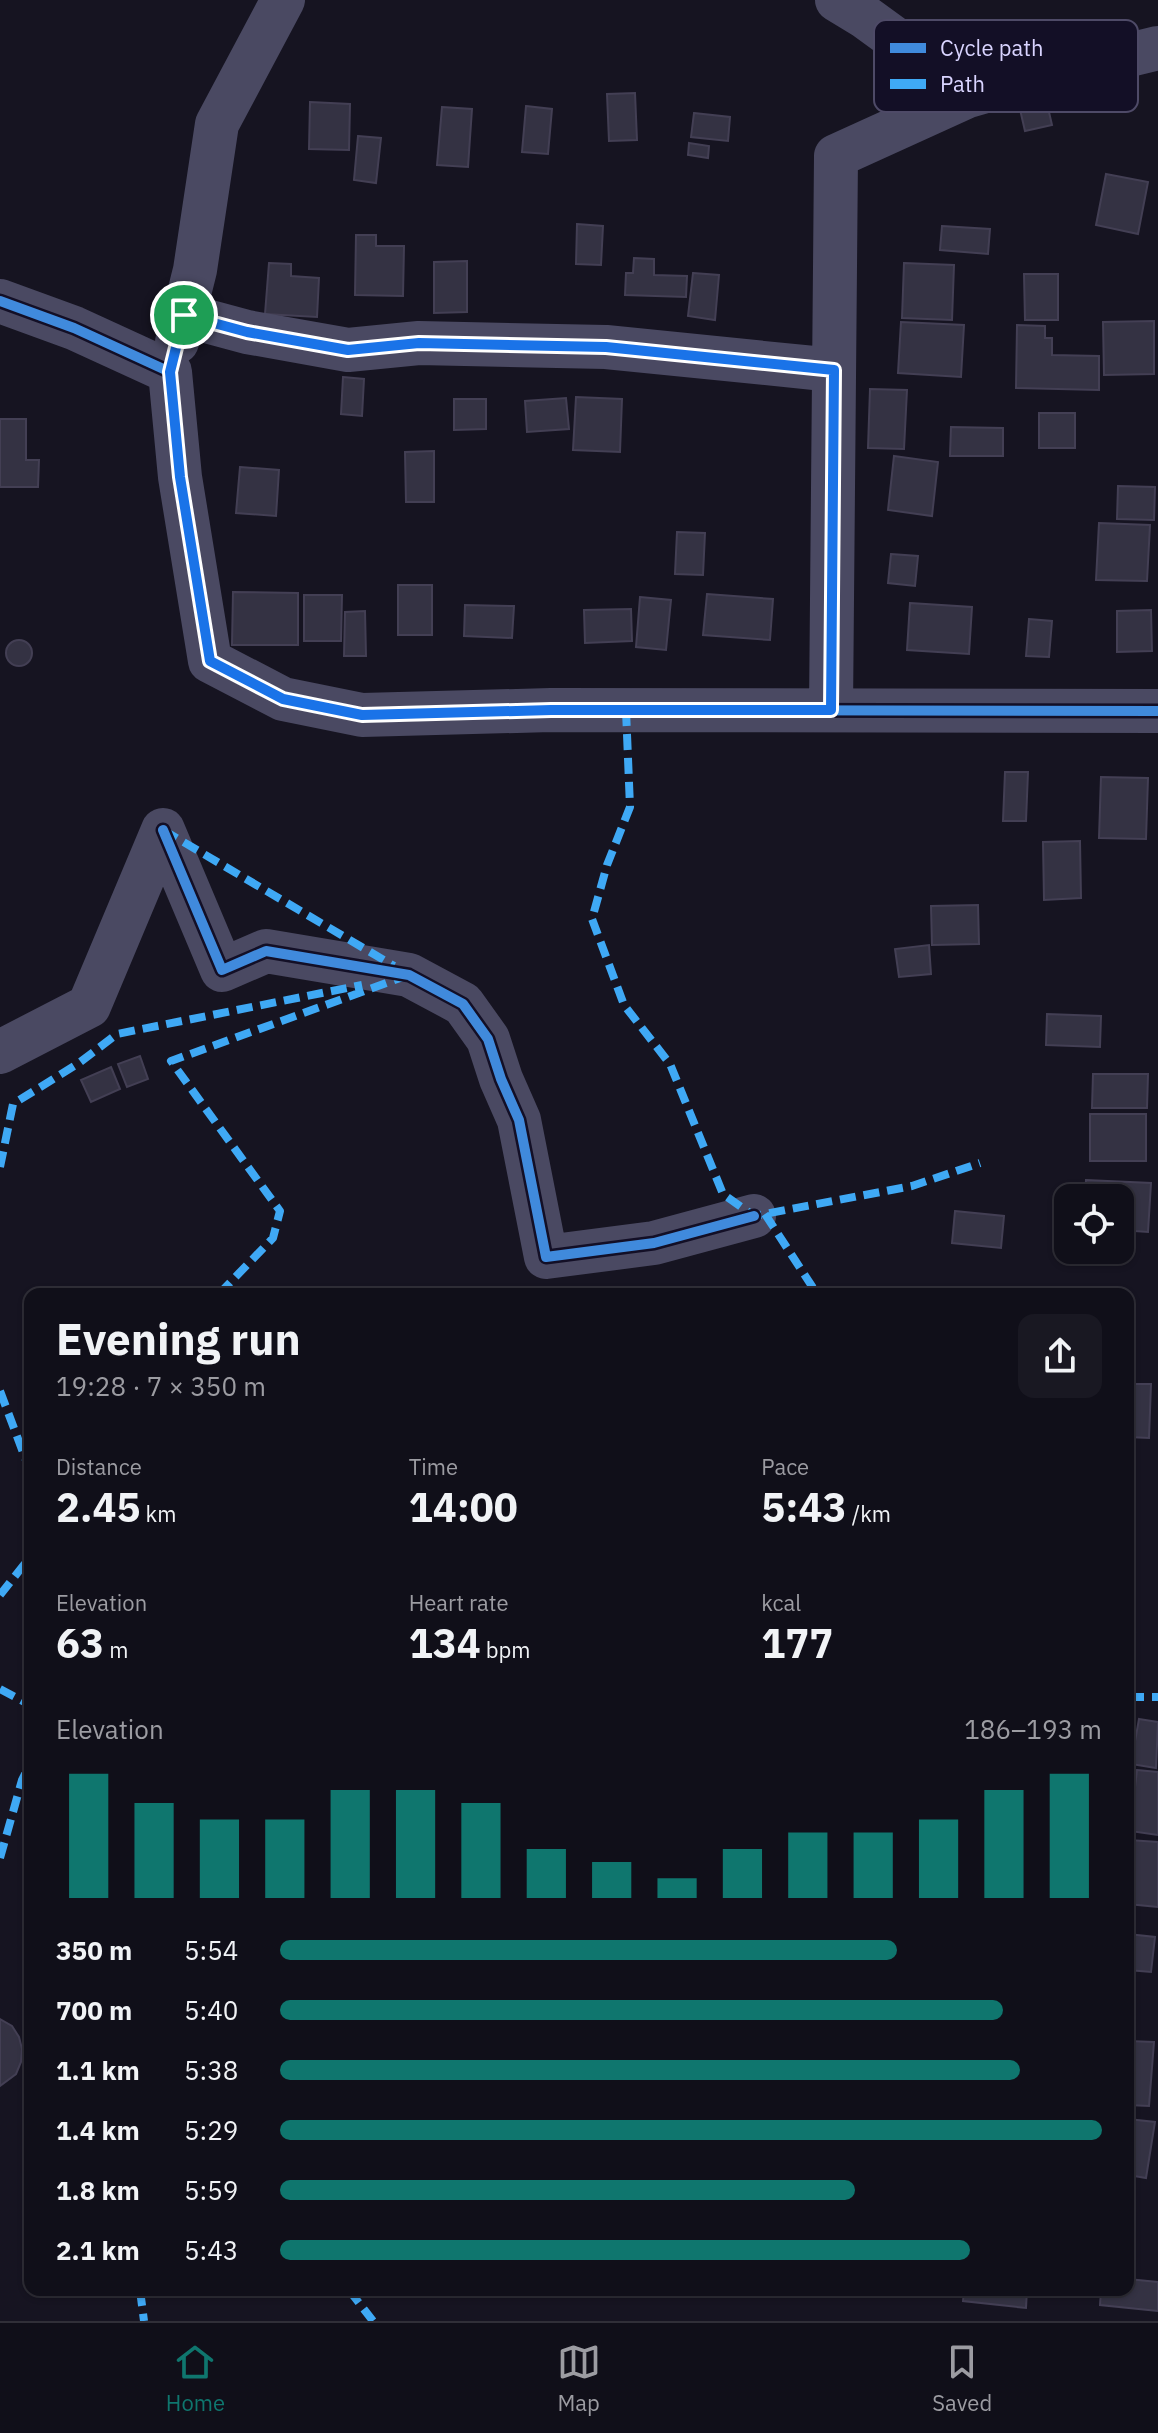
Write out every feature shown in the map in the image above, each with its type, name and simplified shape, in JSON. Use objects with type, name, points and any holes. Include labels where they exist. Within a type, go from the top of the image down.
[{"type":"street","points":[[283,0],[217,124],[195,270],[170,372],[180,477],[210,661],[283,699],[362,715],[551,710],[1158,711]]},
{"type":"street","points":[[837,0],[874,24]]},
{"type":"street","points":[[1138,53],[1158,48]]},
{"type":"street","points":[[831,710],[836,156],[933,112]]},
{"type":"street","points":[[0,301],[74,328],[170,372]]},
{"type":"street","points":[[184,315],[247,332],[348,350],[419,343],[606,347],[834,370]]},
{"type":"street","points":[[0,1052],[89,1006],[163,830],[222,970],[266,951],[409,975],[463,1004],[488,1039],[519,1120],[546,1257],[654,1243],[754,1216]]},
{"type":"building","points":[[635,93],[637,140],[609,141],[607,94]]},
{"type":"building","points":[[310,102],[350,104],[349,150],[309,149]]},
{"type":"building","points":[[526,106],[552,109],[548,154],[522,152]]},
{"type":"building","points":[[442,107],[472,109],[468,167],[437,165]]},
{"type":"building","points":[[1021,112],[1049,112],[1052,125],[1025,131]]},
{"type":"building","points":[[694,113],[730,117],[728,141],[691,137]]},
{"type":"building","points":[[358,136],[381,138],[376,183],[354,180]]},
{"type":"building","points":[[689,143],[709,146],[708,158],[688,155]]},
{"type":"building","points":[[1106,174],[1148,182],[1138,234],[1096,225]]},
{"type":"building","points":[[577,224],[603,226],[601,265],[576,264]]},
{"type":"building","points":[[942,226],[990,229],[988,254],[940,250]]},
{"type":"building","points":[[356,235],[376,235],[376,246],[404,246],[403,296],[355,295]]},
{"type":"building","points":[[634,258],[654,259],[654,275],[687,276],[686,297],[625,295],[626,273],[633,273]]},
{"type":"building","points":[[467,261],[467,312],[434,313],[434,262]]},
{"type":"building","points":[[269,263],[291,264],[291,276],[319,278],[317,317],[265,314]]},
{"type":"building","points":[[904,263],[954,265],[952,320],[902,318]]},
{"type":"building","points":[[693,273],[719,275],[715,320],[688,316]]},
{"type":"building","points":[[1024,274],[1058,274],[1058,320],[1025,320]]},
{"type":"building","points":[[1154,321],[1154,374],[1104,375],[1103,322]]},
{"type":"building","points":[[901,322],[964,325],[961,377],[898,373]]},
{"type":"building","points":[[1017,325],[1045,326],[1045,338],[1052,338],[1052,355],[1099,356],[1099,390],[1016,388]]},
{"type":"building","points":[[343,377],[364,379],[362,416],[341,414]]},
{"type":"building","points":[[870,389],[907,390],[904,449],[868,448]]},
{"type":"building","points":[[576,397],[622,399],[620,452],[573,450]]},
{"type":"building","points":[[566,398],[569,429],[527,432],[525,401]]},
{"type":"building","points":[[454,399],[486,399],[486,429],[454,430]]},
{"type":"building","points":[[1039,413],[1075,413],[1075,448],[1039,448]]},
{"type":"building","points":[[0,419],[26,419],[26,460],[39,460],[38,487],[0,487]]},
{"type":"building","points":[[951,427],[1003,428],[1003,456],[950,456]]},
{"type":"building","points":[[434,451],[434,502],[406,502],[405,452]]},
{"type":"building","points":[[894,456],[938,462],[932,516],[888,510]]},
{"type":"building","points":[[240,467],[279,470],[276,516],[236,513]]},
{"type":"building","points":[[1118,486],[1155,487],[1154,520],[1117,519]]},
{"type":"building","points":[[1099,523],[1150,525],[1147,581],[1096,580]]},
{"type":"building","points":[[677,532],[705,533],[703,575],[675,574]]},
{"type":"building","points":[[891,554],[918,556],[915,586],[888,583]]},
{"type":"building","points":[[398,585],[432,585],[432,635],[398,635]]},
{"type":"building","points":[[233,592],[298,593],[298,645],[232,645]]},
{"type":"building","points":[[707,594],[773,599],[770,640],[703,635]]},
{"type":"building","points":[[304,595],[342,595],[341,641],[304,641]]},
{"type":"building","points":[[640,597],[671,600],[666,650],[636,647]]},
{"type":"building","points":[[910,603],[972,607],[969,654],[907,650]]},
{"type":"building","points":[[465,605],[514,606],[512,638],[464,636]]},
{"type":"building","points":[[631,609],[632,641],[585,643],[584,610]]},
{"type":"building","points":[[1151,610],[1152,651],[1117,652],[1117,611]]},
{"type":"building","points":[[365,611],[366,656],[344,656],[345,612]]},
{"type":"building","points":[[1029,619],[1052,621],[1049,657],[1026,656]]},
{"type":"building","points":[[19,640],[28,644],[32,653],[28,662],[19,666],[10,662],[6,653],[10,644]]},
{"type":"building","points":[[1005,772],[1028,772],[1026,821],[1003,821]]},
{"type":"building","points":[[1101,777],[1148,778],[1146,839],[1099,838]]},
{"type":"building","points":[[1080,841],[1081,898],[1044,900],[1043,842]]},
{"type":"building","points":[[978,905],[979,944],[932,945],[931,906]]},
{"type":"building","points":[[929,945],[931,974],[899,977],[895,949]]},
{"type":"building","points":[[1047,1014],[1101,1016],[1100,1047],[1046,1045]]},
{"type":"building","points":[[140,1056],[148,1079],[127,1087],[118,1064]]},
{"type":"building","points":[[111,1067],[120,1089],[91,1102],[81,1080]]},
{"type":"building","points":[[1093,1074],[1148,1074],[1147,1108],[1092,1108]]},
{"type":"building","points":[[1090,1114],[1146,1114],[1146,1161],[1090,1161]]},
{"type":"building","points":[[1086,1180],[1151,1183],[1148,1232],[1134,1231],[1134,1184],[1086,1184]]},
{"type":"building","points":[[955,1211],[1004,1216],[1001,1248],[952,1243]]},
{"type":"building","points":[[1134,1384],[1151,1384],[1149,1438],[1134,1437]]},
{"type":"building","points":[[1139,1719],[1158,1722],[1156,1768],[1134,1764]]},
{"type":"building","points":[[1137,1770],[1158,1772],[1158,1835],[1134,1832]]},
{"type":"building","points":[[1134,1840],[1158,1842],[1158,1907],[1134,1905]]},
{"type":"building","points":[[1134,1935],[1155,1937],[1151,1972],[1134,1971]]},
{"type":"building","points":[[0,2019],[12,2026],[22,2049],[16,2074],[0,2086]]},
{"type":"building","points":[[1134,2041],[1154,2042],[1149,2106],[1134,2105]]},
{"type":"building","points":[[1134,2120],[1155,2122],[1146,2178],[1134,2176]]},
{"type":"building","points":[[1134,2280],[1158,2282],[1158,2311],[1100,2305],[1101,2296],[1134,2296]]},
{"type":"building","points":[[963,2296],[1027,2296],[1026,2308],[963,2301]]},
{"type":"marked path","points":[[626,710],[630,807],[607,865],[592,919],[624,1005],[670,1064],[723,1194],[754,1216],[912,1186],[980,1163]]},
{"type":"marked path","points":[[163,830],[394,966]]},
{"type":"marked path","points":[[225,1288],[273,1238],[280,1211],[171,1061],[403,977]]},
{"type":"marked path","points":[[0,1167],[13,1104],[79,1063],[117,1034],[362,985]]},
{"type":"marked path","points":[[765,1214],[813,1288]]},
{"type":"marked path","points":[[0,1391],[24,1455]]},
{"type":"marked path","points":[[0,1595],[24,1565]]},
{"type":"marked path","points":[[0,1689],[24,1702]]},
{"type":"marked path","points":[[1134,1697],[1158,1697]]},
{"type":"marked path","points":[[0,1858],[24,1776]]},
{"type":"marked path","points":[[141,2296],[144,2321]]},
{"type":"marked path","points":[[354,2296],[373,2321]]},
{"type":"cycle path","points":[[0,301],[74,328],[170,372],[180,477],[210,661],[283,699],[362,715],[551,710],[1158,711]]},
{"type":"cycle path","points":[[163,830],[222,970],[266,951],[409,975],[463,1004],[488,1039],[519,1120],[546,1257],[654,1243],[754,1216]]},
{"type":"route","points":[[184,315],[247,332],[348,350],[419,343],[606,347],[834,370],[831,710],[551,710],[362,715],[283,699],[210,661],[180,477],[170,372],[184,315]]}]
